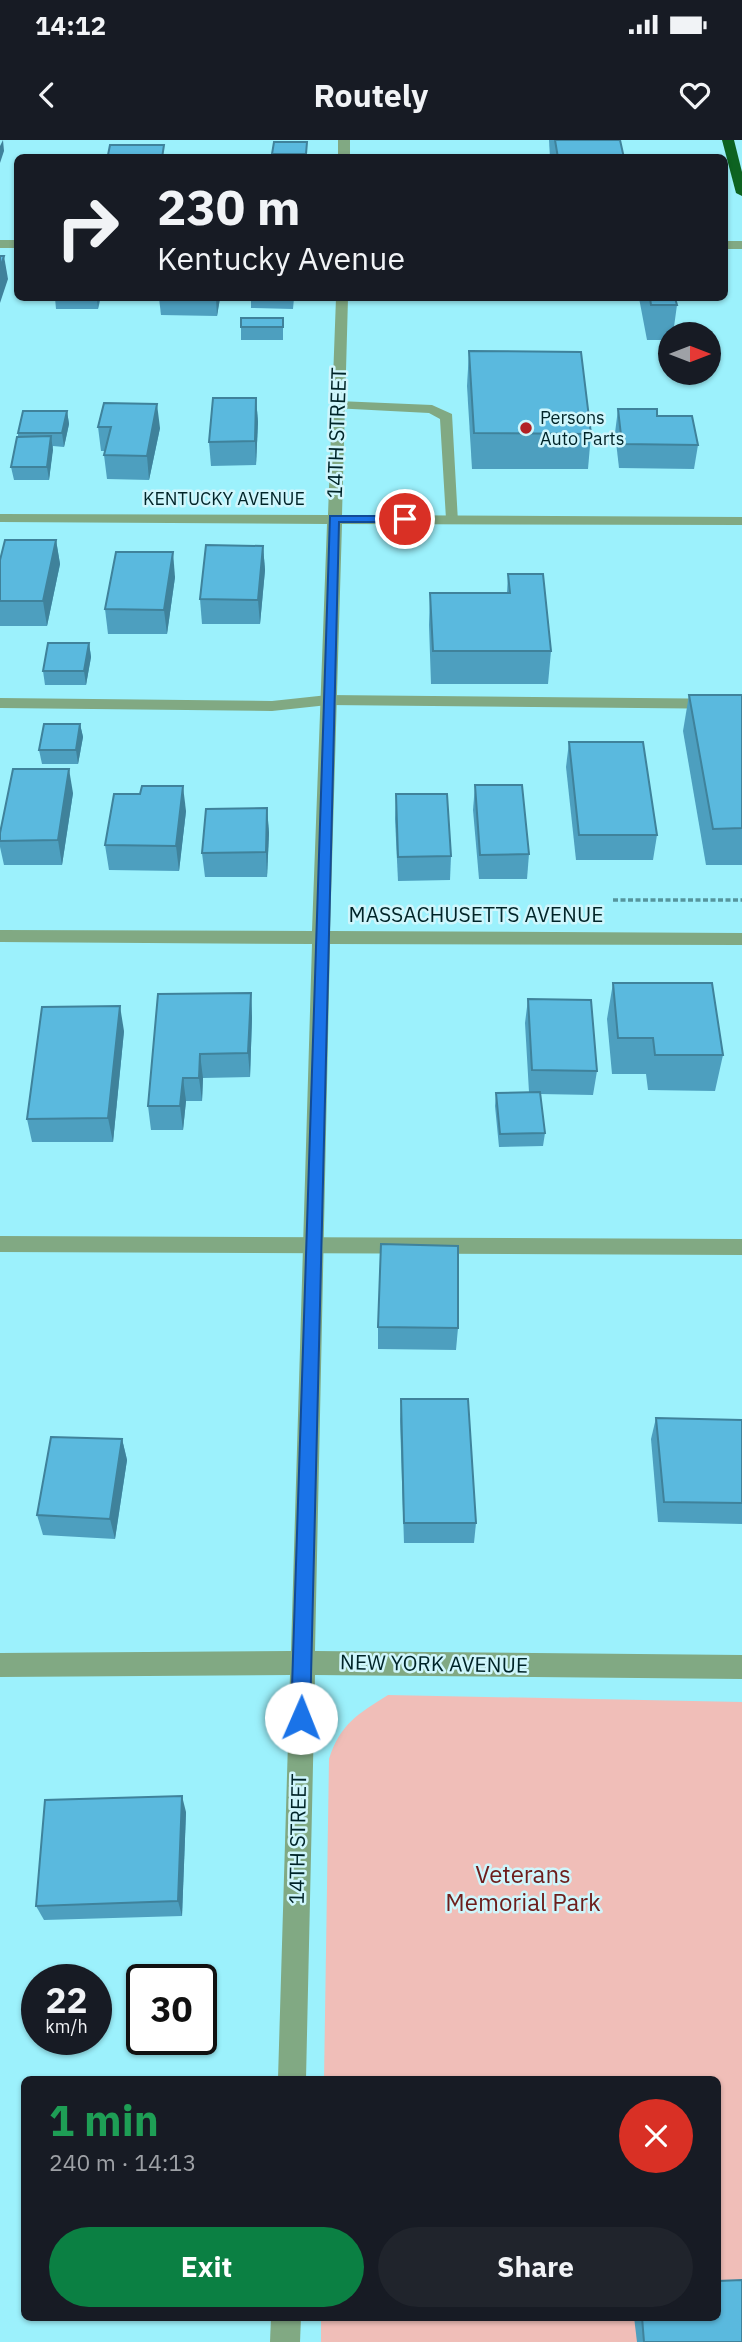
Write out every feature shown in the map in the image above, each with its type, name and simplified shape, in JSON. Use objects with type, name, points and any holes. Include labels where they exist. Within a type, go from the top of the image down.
[{"type":"highway","points":[[728,140],[742,193]]},
{"type":"street","name":"14TH STREET","points":[[292,2076],[321,937],[342,301]]},
{"type":"street","points":[[338,405],[432,409],[447,417],[453,519]]},
{"type":"street","name":"KENTUCKY AVENUE","points":[[0,518],[742,521]]},
{"type":"street","points":[[0,703],[272,706],[328,701],[742,704]]},
{"type":"street","name":"MASSACHUSETTS AVENUE","points":[[0,936],[742,939]]},
{"type":"street","points":[[0,1244],[532,1244],[742,1247]]},
{"type":"street","name":"NEW YORK AVENUE","points":[[0,1665],[302,1663],[742,1667]]},
{"type":"street","points":[[285,2342],[286,2321]]},
{"type":"green space","name":"Veterans Memorial Park","points":[[388,1695],[742,1702],[742,2342],[321,2342],[321,2321],[721,2321],[721,2076],[324,2076],[329,1759],[345,1728]]},
{"type":"building","points":[[555,140],[620,140],[623,154],[557,154]]},
{"type":"building","points":[[274,142],[307,142],[306,154],[272,154]]},
{"type":"building","points":[[110,145],[164,145],[163,154],[108,154]]},
{"type":"building","points":[[650,301],[676,301],[677,305],[651,305]]},
{"type":"building","points":[[241,318],[283,318],[283,327],[241,327]]},
{"type":"building","points":[[469,351],[581,352],[591,434],[474,433]]},
{"type":"building","points":[[213,398],[256,398],[255,441],[209,442]]},
{"type":"building","points":[[104,403],[157,404],[147,456],[104,455],[111,427],[98,427]]},
{"type":"building","points":[[618,409],[657,409],[657,416],[692,416],[698,445],[622,444]]},
{"type":"building","points":[[23,411],[67,411],[62,433],[18,433]]},
{"type":"building","points":[[51,436],[47,467],[11,467],[17,437]]},
{"type":"building","points":[[5,540],[56,540],[43,601],[0,601],[0,560]]},
{"type":"building","points":[[206,545],[263,546],[258,600],[200,599]]},
{"type":"building","points":[[116,552],[173,552],[164,610],[105,609]]},
{"type":"building","points":[[508,574],[543,574],[551,651],[433,651],[430,593],[510,593]]},
{"type":"building","points":[[48,643],[89,643],[84,671],[43,671]]},
{"type":"building","points":[[689,695],[742,695],[742,828],[713,829]]},
{"type":"building","points":[[44,724],[80,724],[76,750],[39,750]]},
{"type":"building","points":[[569,742],[643,742],[657,835],[579,835]]},
{"type":"building","points":[[13,769],[69,769],[58,840],[0,841]]},
{"type":"building","points":[[475,785],[522,785],[529,854],[480,855]]},
{"type":"building","points":[[142,786],[183,786],[176,846],[105,845],[114,794],[140,794]]},
{"type":"building","points":[[396,794],[447,794],[451,856],[398,857]]},
{"type":"building","points":[[267,808],[266,852],[202,853],[206,809]]},
{"type":"building","points":[[613,983],[712,983],[723,1055],[655,1055],[653,1038],[618,1038]]},
{"type":"building","points":[[251,993],[248,1053],[200,1054],[199,1078],[183,1078],[180,1106],[148,1106],[158,994]]},
{"type":"building","points":[[528,999],[591,1000],[597,1071],[532,1070]]},
{"type":"building","points":[[120,1006],[108,1118],[27,1119],[42,1007]]},
{"type":"building","points":[[540,1092],[545,1133],[500,1134],[496,1093]]},
{"type":"building","points":[[381,1244],[458,1246],[458,1328],[378,1327]]},
{"type":"building","points":[[401,1399],[468,1399],[476,1523],[404,1523]]},
{"type":"building","points":[[656,1418],[742,1420],[742,1503],[664,1502]]},
{"type":"building","points":[[51,1437],[122,1439],[110,1519],[37,1515]]},
{"type":"building","points":[[182,1796],[178,1901],[36,1906],[45,1800]]},
{"type":"building","points":[[742,2280],[742,2342],[644,2342],[642,2321],[721,2321],[721,2281]]},
{"type":"place","name":"Persons Auto Parts","points":[[526,428]]},
{"type":"route","points":[[301,1718],[333,519],[405,519]]}]
